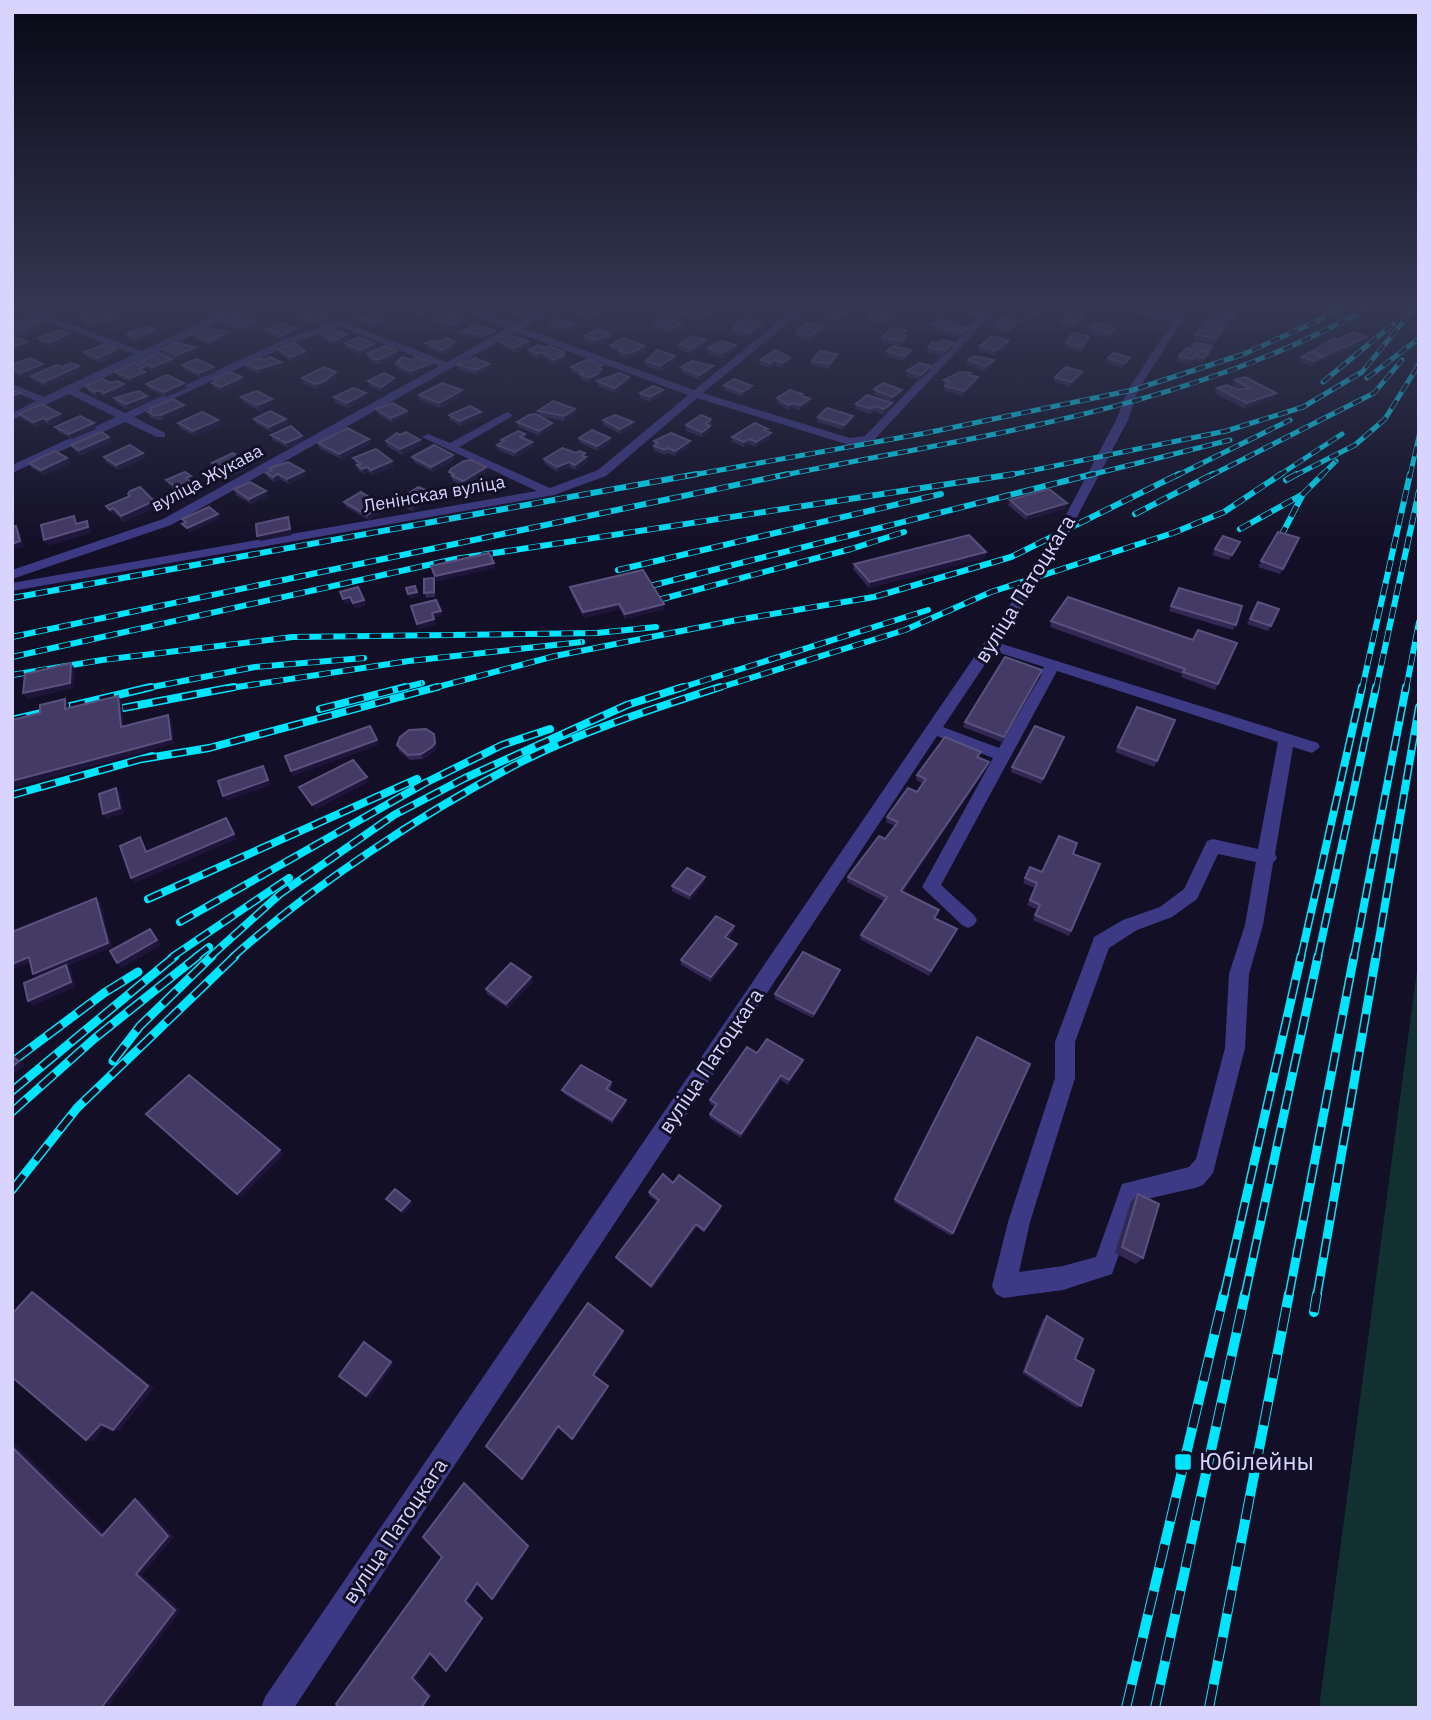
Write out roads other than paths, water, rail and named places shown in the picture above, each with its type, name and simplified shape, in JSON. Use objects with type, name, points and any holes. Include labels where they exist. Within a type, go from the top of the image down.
[{"type":"street","points":[[12,417],[78,386]]},
{"type":"street","points":[[12,470],[194,386]]},
{"type":"street","name":"вуліца Жукава","points":[[12,575],[167,522],[411,386]]},
{"type":"street","points":[[675,386],[849,442],[869,439],[919,386]]},
{"type":"street","name":"Ленінская вуліца","points":[[12,587],[550,492],[603,473],[705,386]]},
{"type":"street","name":"вуліца Патоцкага","points":[[276,1708],[991,645],[1064,530],[1122,420],[1135,386]]},
{"type":"street","points":[[12,387],[46,402]]},
{"type":"street","points":[[70,390],[161,435]]},
{"type":"street","points":[[451,447],[508,415]]},
{"type":"street","points":[[428,437],[550,492]]},
{"type":"street","points":[[991,645],[1312,747]]},
{"type":"street","points":[[968,920],[931,887],[1053,664]]},
{"type":"street","points":[[934,729],[1003,756]]},
{"type":"street","points":[[1268,858],[1213,846],[1191,894],[1166,912],[1130,925],[1101,943],[1065,1042],[1065,1078],[1019,1222],[1004,1286],[1062,1278],[1104,1266],[1130,1192],[1195,1177],[1205,1165],[1235,1048],[1239,974],[1254,925],[1268,858],[1286,739]]},
{"type":"railway","points":[[687,476],[926,433],[1145,386]]},
{"type":"railway","points":[[780,476],[1007,431],[1083,414],[1182,386]]},
{"type":"railway","points":[[1005,476],[1226,431],[1303,407],[1338,386]]},
{"type":"railway","points":[[1210,476],[1374,393],[1380,386]]},
{"type":"railway","points":[[1294,476],[1355,445],[1385,419],[1405,386]]},
{"type":"railway","points":[[1176,476],[1290,420]]},
{"type":"railway","points":[[1278,476],[1342,434]]},
{"type":"railway","points":[[1410,476],[1419,436]]},
{"type":"railway","points":[[1086,476],[1230,440]]},
{"type":"railway","points":[[1303,494],[1336,461]]},
{"type":"railway","points":[[12,598],[697,474]]},
{"type":"railway","points":[[12,637],[788,474]]},
{"type":"railway","points":[[12,657],[455,559],[1014,474]]},
{"type":"railway","points":[[650,586],[1093,474]]},
{"type":"railway","points":[[430,689],[555,656],[737,620],[874,597],[1011,557],[1179,474]]},
{"type":"railway","points":[[1135,514],[1213,474]]},
{"type":"railway","points":[[1286,480],[1297,474]]},
{"type":"railway","points":[[1362,689],[1410,474]]},
{"type":"railway","points":[[715,689],[905,630],[991,592],[1173,533],[1224,512],[1278,476]]},
{"type":"railway","points":[[1376,689],[1419,491]]},
{"type":"railway","points":[[618,570],[941,494]]},
{"type":"railway","points":[[1240,529],[1303,494]]},
{"type":"railway","points":[[1280,538],[1303,494]]},
{"type":"railway","points":[[658,600],[851,549],[904,532]]},
{"type":"railway","points":[[677,689],[928,610]]},
{"type":"railway","points":[[1406,689],[1419,622]]},
{"type":"railway","points":[[12,675],[102,660],[293,637],[597,633],[656,627]]},
{"type":"railway","points":[[224,689],[409,661],[582,642]]},
{"type":"railway","points":[[145,688],[255,667],[364,658]]},
{"type":"railway","points":[[398,689],[422,683]]},
{"type":"railway","points":[[145,688],[151,687]]},
{"type":"railway","points":[[123,708],[234,687]]},
{"type":"railway","points":[[320,709],[405,687]]},
{"type":"railway","points":[[142,759],[209,748],[437,687]]},
{"type":"railway","points":[[210,957],[280,894],[394,815],[465,778],[627,705],[683,687]]},
{"type":"railway","points":[[233,957],[332,878],[479,784],[564,742],[720,687]]},
{"type":"railway","points":[[1301,957],[1362,687]]},
{"type":"railway","points":[[1318,957],[1376,687]]},
{"type":"railway","points":[[1354,957],[1406,687]]},
{"type":"railway","points":[[12,720],[145,688]]},
{"type":"railway","points":[[1376,957],[1419,707]]},
{"type":"railway","points":[[180,922],[425,783],[502,745],[550,729]]},
{"type":"railway","points":[[12,795],[152,756]]},
{"type":"railway","points":[[148,899],[417,779]]},
{"type":"railway","points":[[172,957],[289,878]]},
{"type":"railway","points":[[196,957],[209,947]]},
{"type":"railway","points":[[12,1091],[175,956]]},
{"type":"railway","points":[[12,1112],[95,1038],[198,956]]},
{"type":"railway","points":[[113,1061],[140,1026],[212,956]]},
{"type":"railway","points":[[12,1190],[77,1108],[235,956]]},
{"type":"railway","points":[[1224,1295],[1301,956]]},
{"type":"railway","points":[[1245,1295],[1318,956]]},
{"type":"railway","points":[[1289,1295],[1354,956]]},
{"type":"railway","points":[[1317,1295],[1376,956]]},
{"type":"railway","points":[[16,1059],[104,993],[138,972]]},
{"type":"railway","points":[[1126,1708],[1224,1294]]},
{"type":"railway","points":[[1155,1708],[1245,1294]]},
{"type":"railway","points":[[1209,1708],[1289,1294]]},
{"type":"railway","points":[[1314,1312],[1317,1294]]},
{"type":"place","name":"Юбілейны","points":[[1183,1462]]}]
